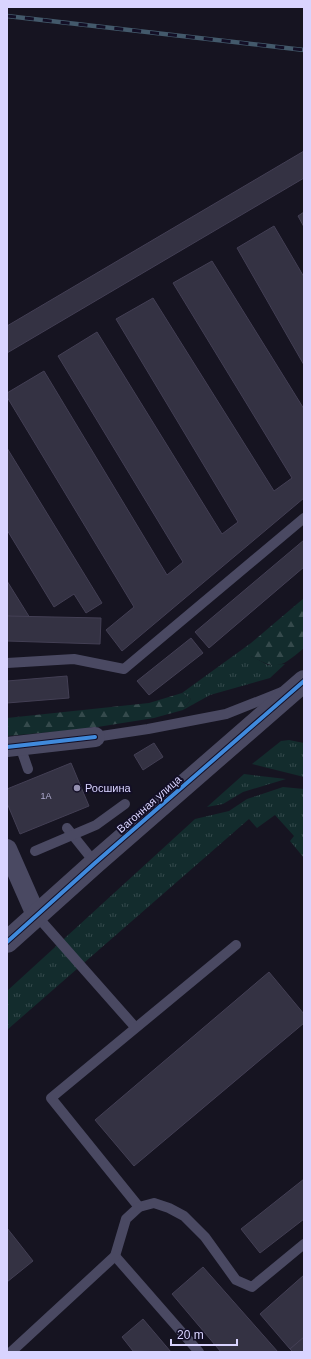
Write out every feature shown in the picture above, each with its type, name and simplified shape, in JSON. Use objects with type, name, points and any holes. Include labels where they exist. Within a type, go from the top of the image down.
[{"type":"street","name":"Вагонная улица","points":[[7,942],[40,920],[95,862],[303,685]]},
{"type":"street","points":[[13,747],[95,737]]},
{"type":"street","points":[[7,849],[40,920]]},
{"type":"lane","points":[[7,663],[74,659],[124,669],[304,518]]},
{"type":"lane","points":[[95,737],[148,729],[226,714],[303,685]]},
{"type":"lane","points":[[13,747],[28,769]]},
{"type":"lane","points":[[35,851],[69,832],[96,825],[125,804]]},
{"type":"lane","points":[[69,832],[95,862]]},
{"type":"lane","points":[[40,920],[135,1027]]},
{"type":"lane","points":[[139,1207],[51,1098],[236,945]]},
{"type":"lane","points":[[11,1352],[115,1256],[126,1219],[139,1207],[154,1203],[169,1208],[184,1216],[205,1237],[236,1280],[252,1287],[304,1244]]},
{"type":"lane","points":[[115,1256],[199,1352]]},
{"type":"green space","points":[[304,598],[304,648],[290,659],[279,665],[267,664],[251,656],[251,643]]},
{"type":"green space","points":[[251,643],[251,656],[268,665],[285,664],[270,678],[210,695],[183,710],[191,699],[182,693]]},
{"type":"green space","points":[[182,693],[191,699],[183,710],[154,718],[85,729],[7,736],[7,718],[149,703]]},
{"type":"green space","points":[[289,740],[304,743],[304,777],[252,764],[281,741]]},
{"type":"green space","points":[[244,774],[286,779],[243,792],[223,804],[207,807]]},
{"type":"green space","points":[[283,787],[304,789],[304,858],[290,841],[294,836],[275,815],[257,828],[249,819],[7,1030],[7,991],[195,819],[229,811],[247,799]]},
{"type":"building","points":[[304,151],[304,178],[7,353],[7,326]]},
{"type":"building","points":[[304,212],[304,227],[298,216]]},
{"type":"building","points":[[274,226],[304,277],[304,365],[237,248]]},
{"type":"building","points":[[212,261],[304,409],[304,498],[122,651],[106,630],[134,607],[7,397],[7,393],[44,371],[167,575],[183,562],[58,356],[97,332],[222,534],[238,522],[116,319],[153,298],[274,491],[292,478],[173,283]]},
{"type":"building","points":[[7,448],[102,603],[86,613],[74,594],[54,607],[7,530]]},
{"type":"building","points":[[304,540],[304,567],[209,648],[195,632]]},
{"type":"building","points":[[7,581],[30,618],[7,616]]},
{"type":"building","points":[[7,616],[101,618],[100,644],[7,641]]},
{"type":"building","points":[[191,638],[203,653],[149,695],[137,681]]},
{"type":"building","points":[[67,676],[69,698],[7,703],[7,681]]},
{"type":"building","points":[[154,743],[163,757],[143,770],[134,755]]},
{"type":"building","points":[[71,763],[89,806],[20,834],[7,803],[7,789]]},
{"type":"building","points":[[269,972],[304,1014],[304,1023],[134,1166],[95,1120]]},
{"type":"building","points":[[304,1179],[304,1219],[260,1253],[241,1229]]},
{"type":"building","points":[[7,1228],[33,1261],[7,1282]]},
{"type":"building","points":[[203,1267],[278,1352],[221,1352],[172,1294]]},
{"type":"building","points":[[304,1275],[304,1337],[290,1349],[260,1314]]},
{"type":"building","points":[[143,1319],[171,1352],[133,1351],[122,1337]]},
{"type":"building","points":[[304,1337],[304,1352],[293,1352],[290,1349]]},
{"type":"railway","points":[[7,16],[304,50]]},
{"type":"cycle path","points":[[7,942],[95,863],[304,681]]},
{"type":"cycle path","points":[[7,747],[95,737]]},
{"type":"place","name":"Росшина","points":[[77,788]]}]
